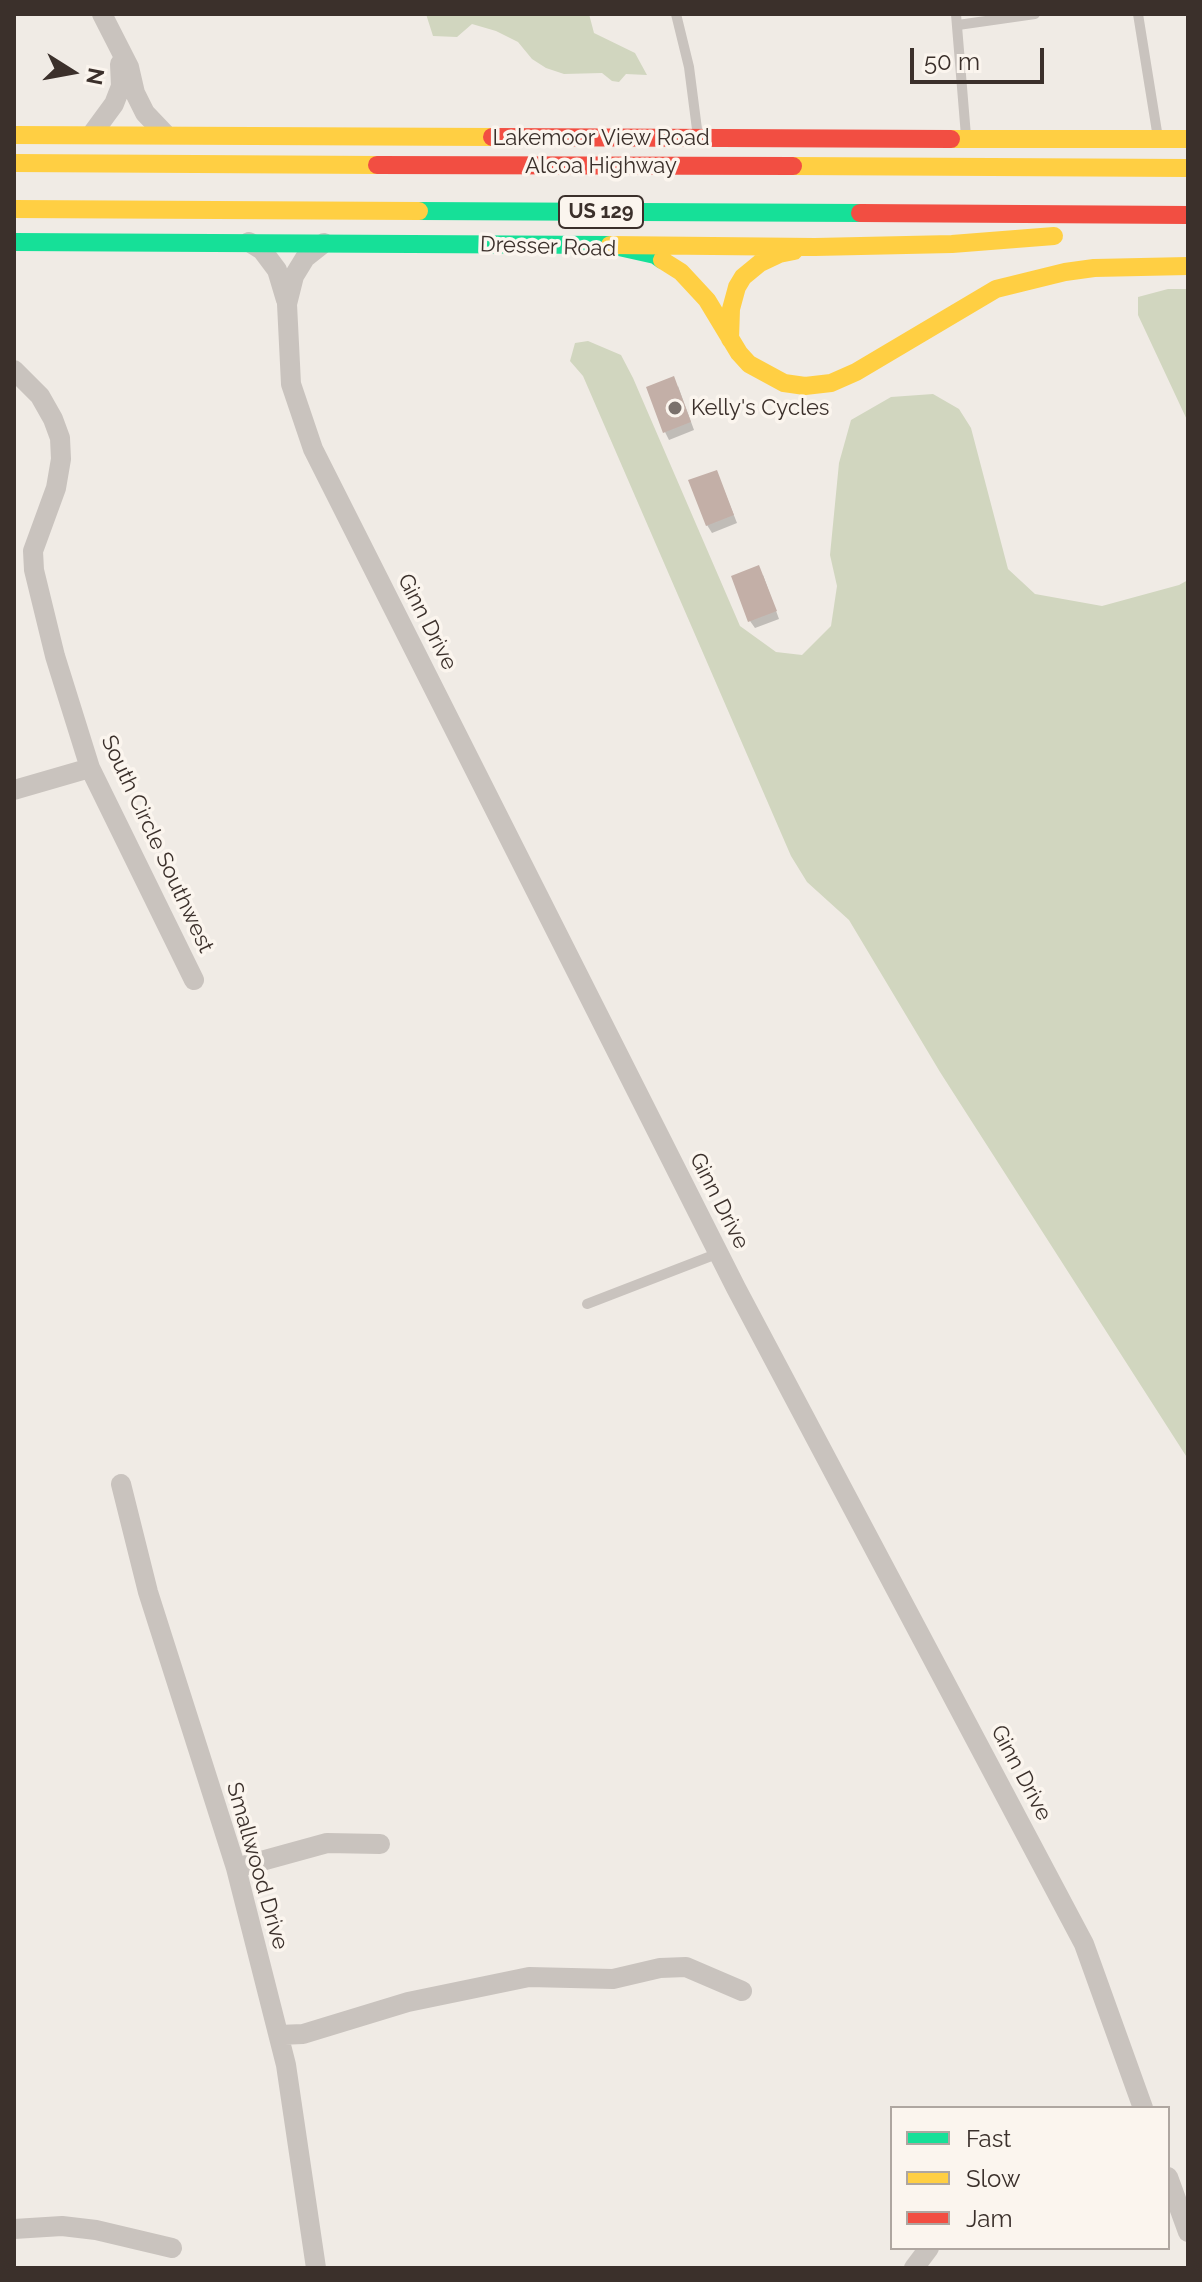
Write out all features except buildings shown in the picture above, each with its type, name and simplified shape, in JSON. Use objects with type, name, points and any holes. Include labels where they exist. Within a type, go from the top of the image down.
[{"type":"main road","name":"Lakemoor View Road","points":[[14,135],[1188,139]]},
{"type":"main road","name":"Alcoa Highway","points":[[14,163],[1188,168]]},
{"type":"main road","name":"Alcoa Highway","points":[[14,209],[1188,215]]},
{"type":"main road","points":[[610,245],[815,247],[952,244],[1072,236]]},
{"type":"main road","name":"Dresser Road","points":[[14,242],[610,245],[655,255],[681,272],[707,300],[749,364],[784,383],[805,386],[831,383],[856,372],[996,289],[1094,268],[1188,266]]},
{"type":"main road","points":[[730,339],[731,309],[743,277],[760,263],[779,254],[815,247]]},
{"type":"street","points":[[102,14],[129,67],[135,93],[145,113],[165,134]]},
{"type":"street","points":[[92,134],[114,104],[121,86],[116,44]]},
{"type":"street","name":"Ginn Drive","points":[[249,242],[262,250],[277,270],[287,304],[291,384],[313,449],[719,1253],[1084,1944],[1142,2106]]},
{"type":"street","name":"Ginn Drive","points":[[287,304],[294,276],[305,258],[324,243]]},
{"type":"street","name":"South Circle Southwest","points":[[14,370],[40,396],[60,438],[61,459],[56,488],[33,551],[34,570],[55,656],[90,768],[194,980]]},
{"type":"street","points":[[14,790],[90,768]]},
{"type":"street","name":"Smallwood Drive","points":[[121,1484],[145,1581],[236,1868],[279,2035],[316,2268]]},
{"type":"street","points":[[236,1868],[327,1843],[380,1844]]},
{"type":"street","points":[[279,2035],[303,2034],[408,2002],[529,1977],[613,1979],[660,1968],[686,1967],[742,1991]]},
{"type":"street","points":[[1170,2182],[1188,2232]]},
{"type":"street","points":[[14,2229],[62,2226],[96,2230],[172,2248]]},
{"type":"street","points":[[914,2268],[928,2250]]},
{"type":"lane","points":[[676,14],[689,67],[698,139]]},
{"type":"lane","points":[[966,138],[957,20],[1035,14]]},
{"type":"lane","points":[[1138,14],[1158,138]]},
{"type":"lane","points":[[587,1304],[719,1253]]},
{"type":"green space","points":[[426,14],[589,14],[594,33],[635,53],[647,75],[626,74],[619,82],[602,73],[564,74],[532,59],[518,42],[472,24],[457,37],[433,36]]},
{"type":"green space","points":[[1168,289],[1188,289],[1188,422],[1138,315],[1138,297]]},
{"type":"green space","points":[[588,341],[621,355],[740,626],[776,652],[802,655],[831,626],[837,586],[830,555],[839,463],[851,420],[891,397],[933,394],[959,409],[971,428],[1008,569],[1035,594],[1102,606],[1188,580],[1188,1459],[940,1072],[849,920],[807,882],[791,856],[583,376],[570,361],[575,343]]},
{"type":"traffic: fast","points":[[419,211],[860,213]]},
{"type":"traffic: fast","points":[[14,242],[610,245],[655,255],[662,260]]},
{"type":"traffic: slow","points":[[14,135],[492,137]]},
{"type":"traffic: slow","points":[[951,139],[1188,139]]},
{"type":"traffic: slow","points":[[14,163],[377,165]]},
{"type":"traffic: slow","points":[[793,166],[1188,168]]},
{"type":"traffic: slow","points":[[14,209],[419,211]]},
{"type":"traffic: slow","points":[[610,245],[815,247],[952,244],[1054,236]]},
{"type":"traffic: slow","points":[[730,339],[731,309],[743,277],[760,263],[794,251]]},
{"type":"traffic: slow","points":[[662,260],[681,272],[707,300],[749,364],[784,383],[805,386],[831,383],[856,372],[996,289],[1094,268],[1188,266]]},
{"type":"traffic: jam","points":[[492,137],[951,139]]},
{"type":"traffic: jam","points":[[377,165],[793,166]]},
{"type":"traffic: jam","points":[[860,213],[1188,215]]},
{"type":"place","name":"Kelly's Cycles","points":[[675,408]]}]
